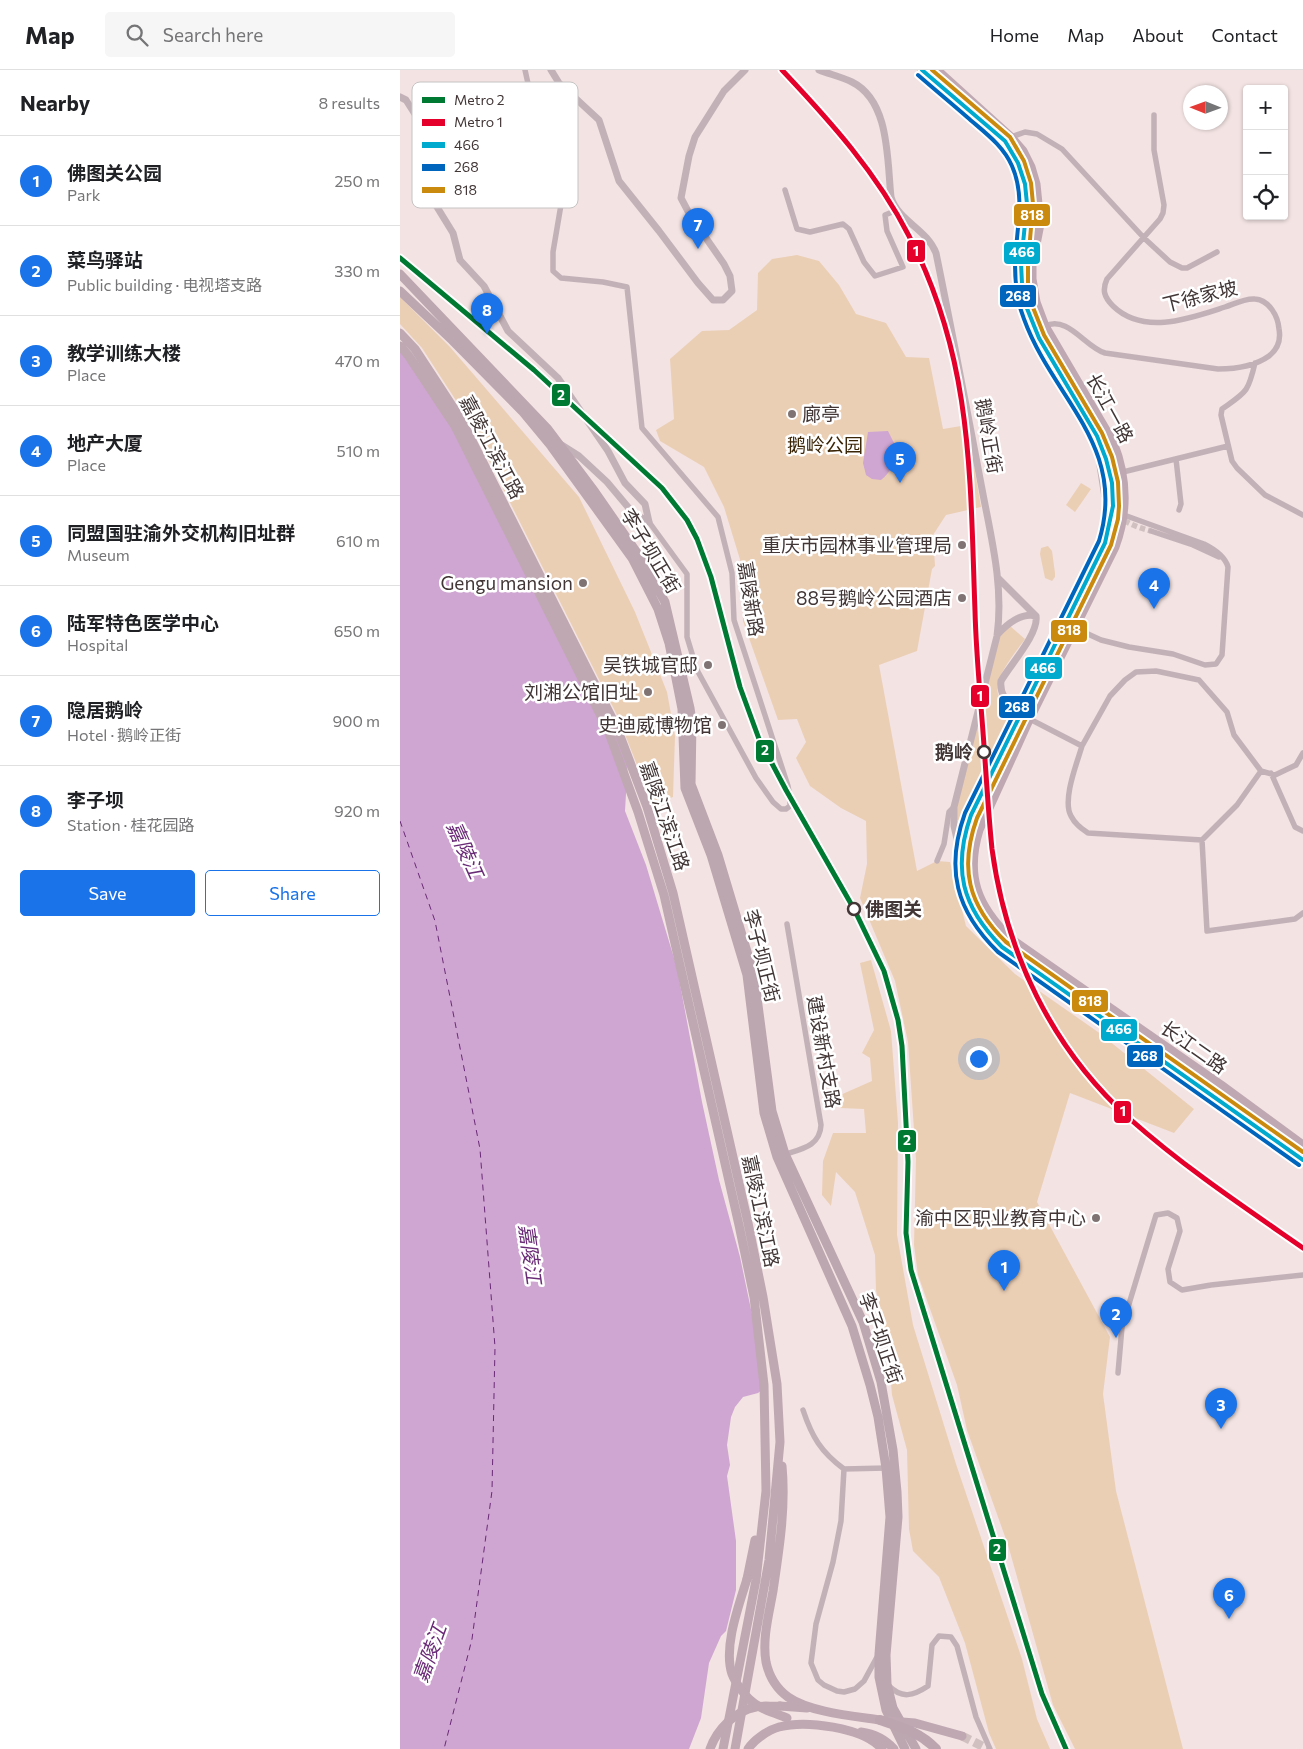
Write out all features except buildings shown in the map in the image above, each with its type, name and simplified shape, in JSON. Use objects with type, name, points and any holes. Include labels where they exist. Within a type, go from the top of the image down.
[{"type":"highway","points":[[880,1720],[910,1729],[929,1741],[936,1749]]},
{"type":"main road","name":"长江一路","points":[[922,70],[1005,141],[1015,155],[1022,171],[1027,201],[1022,264],[1023,292],[1026,305],[1038,336],[1094,431],[1107,461],[1114,504],[1105,544],[971,816],[963,841],[961,855]]},
{"type":"main road","name":"长江一路","points":[[937,70],[1011,137],[1023,151],[1031,167],[1036,184],[1040,224],[1032,266],[1036,302],[1045,326],[1113,442],[1123,472],[1125,500],[1121,532],[1115,547],[1029,720],[979,830],[972,868]]},
{"type":"main road","name":"李子坝正街","points":[[400,274],[536,416],[558,443],[640,557],[665,602],[690,708],[692,722],[691,784],[718,855],[747,961],[768,1112],[781,1156],[852,1326],[878,1418],[886,1468],[890,1517],[879,1654],[879,1677],[886,1710],[905,1749]]},
{"type":"main road","name":"李子坝正街","points":[[400,291],[452,340],[522,411],[551,446],[632,558],[654,601],[669,643],[682,709],[685,788],[711,855],[747,961]]},
{"type":"main road","name":"嘉陵江滨江路","points":[[400,333],[416,349],[462,422],[617,728],[647,807],[673,893],[746,1213],[758,1297]]},
{"type":"main road","name":"嘉陵江滨江路","points":[[400,346],[455,426],[608,730],[615,748],[638,812],[664,895],[758,1297]]},
{"type":"main road","name":"长江二路","points":[[961,855],[963,884],[973,913],[992,938],[1002,947],[1303,1160]]},
{"type":"main road","name":"长江二路","points":[[972,868],[983,906],[992,919],[1011,939],[1221,1085],[1303,1145]]},
{"type":"main road","name":"李子坝正街","points":[[781,1156],[862,1322],[872,1350],[882,1390],[893,1450],[898,1501],[886,1655],[887,1684],[893,1708],[916,1749]]},
{"type":"main road","points":[[758,1297],[777,1384],[784,1486],[780,1546],[765,1642],[766,1663],[773,1682],[788,1697],[815,1709]]},
{"type":"main road","points":[[723,1749],[756,1580],[766,1491],[764,1385],[758,1297]]},
{"type":"main road","points":[[735,1749],[769,1560],[780,1442]]},
{"type":"main road","points":[[766,1491],[731,1641],[732,1674],[750,1700],[765,1710],[819,1726],[873,1734],[888,1742],[894,1749]]},
{"type":"main road","points":[[710,1749],[712,1742],[735,1715],[756,1707],[815,1709],[880,1720],[915,1723],[962,1736]]},
{"type":"main road","points":[[748,1749],[762,1736],[778,1727],[796,1725],[819,1726]]},
{"type":"main road","points":[[843,1730],[864,1737],[882,1749]]},
{"type":"street","points":[[551,70],[558,82]]},
{"type":"street","points":[[578,101],[599,120],[619,181],[698,283],[713,300],[723,300],[732,290],[730,276],[724,264],[690,215],[682,198],[689,156],[696,137],[724,91],[744,70]]},
{"type":"street","points":[[785,190],[797,229],[810,232],[843,224],[849,229],[864,262],[875,276],[903,267],[887,231],[885,215],[897,210],[891,197],[882,122],[878,110],[870,97],[851,82],[819,70]]},
{"type":"street","points":[[400,97],[406,100],[412,109]]},
{"type":"street","points":[[1144,238],[1163,213],[1164,205],[1154,156],[1154,115]]},
{"type":"street","points":[[1011,137],[1025,132],[1037,134],[1062,149],[1144,238],[1170,262],[1182,268],[1187,268],[1217,252]]},
{"type":"street","points":[[438,208],[453,233],[460,260],[484,286],[508,331],[558,378],[608,451],[625,483],[645,504],[649,522]]},
{"type":"street","name":"嘉陵新路","points":[[558,443],[579,456],[607,482],[633,513],[649,522],[687,574],[687,637],[698,670],[756,778],[773,802],[781,809],[786,809],[790,806],[788,786],[734,620],[732,573],[718,518],[642,428],[627,287],[603,282],[561,278],[553,271],[553,252],[560,208]]},
{"type":"street","name":"鹅岭正街","points":[[897,210],[928,238],[936,253],[998,578],[1000,611],[997,636],[954,807],[954,826],[961,855]]},
{"type":"street","name":"下徐家坡","points":[[1045,326],[1052,323],[1058,324],[1075,332],[1094,349],[1105,353],[1218,369],[1235,368],[1255,363],[1271,355],[1276,349],[1280,334],[1279,325],[1272,309],[1261,300],[1248,299],[1195,317],[1166,322],[1154,322],[1129,316],[1108,301],[1104,293],[1107,279],[1144,238]]},
{"type":"street","points":[[1255,363],[1251,381],[1242,396],[1222,409],[1221,416],[1232,462],[1259,489],[1279,503],[1303,515]]},
{"type":"street","points":[[1094,431],[1104,496],[1108,503]]},
{"type":"street","points":[[1123,472],[1228,446]]},
{"type":"street","points":[[1176,459],[1181,504],[1179,510]]},
{"type":"street","points":[[1075,628],[1101,640],[1173,654],[1205,665],[1216,664],[1222,655],[1228,567],[1224,558],[1212,548],[1195,540],[1124,515]]},
{"type":"street","points":[[1151,531],[1224,558]]},
{"type":"street","points":[[998,578],[1036,616],[1037,621],[1033,632],[1001,682],[1000,688],[1004,698],[1029,720],[1082,746]]},
{"type":"street","points":[[997,636],[1008,624],[1030,614],[1036,616]]},
{"type":"street","points":[[1261,770],[1237,805],[1202,840],[1088,834],[1077,826],[1070,814],[1069,788],[1082,746],[1110,696],[1124,680],[1136,672],[1156,670],[1199,680],[1227,712],[1234,735],[1261,770],[1275,775],[1296,764],[1303,753]]},
{"type":"street","points":[[1271,774],[1295,827],[1303,831]]},
{"type":"street","points":[[937,860],[944,844],[949,812],[954,807]]},
{"type":"street","points":[[1202,840],[1207,931],[1295,919],[1303,913]]},
{"type":"street","name":"建设新村支路","points":[[781,1156],[814,1143],[821,1133],[787,924]]},
{"type":"street","points":[[1118,1373],[1122,1327],[1156,1215],[1168,1213],[1178,1218],[1180,1231],[1168,1268],[1170,1282],[1182,1290],[1211,1284],[1303,1275]]},
{"type":"street","points":[[803,1410],[808,1426],[824,1453],[844,1470],[886,1468]]},
{"type":"street","points":[[844,1470],[842,1521],[816,1624],[811,1663],[818,1680],[824,1686],[837,1692],[844,1692],[855,1689],[864,1681],[879,1654]]},
{"type":"street","points":[[887,1684],[895,1692],[904,1695],[918,1693],[928,1686],[932,1645],[939,1636],[951,1637],[958,1646],[976,1717],[990,1749]]},
{"type":"green space","name":"鹅岭公园","points":[[797,255],[819,261],[839,285],[856,314],[886,323],[906,357],[929,358],[943,429],[967,425],[981,507],[946,515],[933,535],[935,566],[932,569],[917,651],[879,665],[917,871],[937,861],[950,862],[966,926],[1015,974],[1098,1032],[1194,1109],[1174,1133],[1070,1093],[1037,1202],[1110,1337],[1103,1394],[1116,1491],[1183,1749],[1075,1749],[1053,1705],[1008,1545],[967,1430],[957,1385],[918,1275],[914,1245],[916,1159],[908,1042],[895,981],[860,898],[867,864],[866,821],[841,808],[810,786],[796,758],[806,742],[797,719],[778,720],[743,621],[742,566],[724,507],[704,467],[660,441],[656,430],[674,419],[670,359],[702,331],[729,330],[757,310],[758,273],[772,259]]},
{"type":"green space","points":[[400,297],[450,347],[579,497],[635,612],[667,692],[675,736],[673,797],[653,805],[618,717],[468,419],[422,348],[400,324]]},
{"type":"green space","points":[[1081,483],[1091,489],[1075,512],[1066,505]]},
{"type":"green space","points":[[1048,546],[1052,551],[1055,573],[1052,581],[1045,578],[1040,554],[1041,548]]},
{"type":"green space","points":[[1010,626],[1025,639],[1006,665],[997,688],[1008,719],[967,806],[962,821],[957,820],[957,806],[1000,636]]},
{"type":"green space","points":[[871,960],[891,1031],[898,1123],[897,1235],[913,1325],[956,1464],[1022,1659],[1037,1719],[1050,1749],[996,1749],[989,1733],[965,1643],[939,1577],[913,1551],[909,1529],[907,1450],[892,1395],[888,1346],[876,1290],[875,1255],[855,1192],[836,1172],[831,1206],[822,1195],[823,1161],[833,1133],[866,1133],[864,1109],[840,1108],[838,1096],[872,1081],[870,1058],[862,1053],[874,1030],[860,963]]},
{"type":"water","name":"嘉陵江","points":[[400,344],[474,458],[628,759],[625,811],[646,865],[677,968],[702,1102],[719,1180],[740,1257],[767,1386],[758,1393],[743,1397],[735,1407],[731,1417],[727,1445],[730,1465],[727,1476],[736,1541],[736,1590],[726,1631],[721,1636],[709,1663],[701,1718],[689,1749],[400,1749]]},
{"type":"water","points":[[888,431],[898,451],[887,474],[881,480],[872,479],[866,475],[863,463],[868,432]]},
{"type":"ferry route","points":[[400,821],[435,921],[480,1149],[495,1347],[492,1491],[472,1639],[444,1749]]},
{"type":"tunnel","points":[[1112,509],[1130,523],[1151,531]]},
{"type":"tunnel","points":[[962,1736],[988,1749]]},
{"type":"metro line","name":"1","points":[[782,70],[852,148],[896,213],[930,282],[946,328],[957,373],[969,466],[976,642],[992,849],[999,888],[1021,962],[1037,997],[1056,1030],[1102,1092],[1130,1119],[1172,1154],[1303,1248]]},
{"type":"metro line","name":"2","points":[[400,258],[534,370],[662,488],[687,520],[697,539],[711,577],[740,687],[759,739],[854,909],[884,971],[898,1020],[902,1046],[908,1162],[906,1233],[911,1270],[1042,1694],[1066,1749]]},
{"type":"transit line","name":"466","points":[[922,70],[1005,141],[1018,163],[1025,184],[1027,204],[1021,263],[1026,306],[1039,338],[1097,436],[1106,459],[1112,483],[1113,506],[1105,543],[971,815],[962,853],[964,886],[978,917],[988,932],[1002,947],[1303,1160]]},
{"type":"transit line","name":"818","points":[[932,70],[1010,137],[1024,161],[1031,183],[1033,204],[1028,263],[1028,283],[1032,305],[1044,335],[1102,433],[1112,457],[1118,482],[1118,519],[1111,545],[977,818],[972,836],[968,869],[970,885],[975,900],[993,928],[1006,942],[1303,1152]]},
{"type":"transit line","name":"268","points":[[918,75],[992,139],[1004,152],[1012,166],[1019,190],[1015,264],[1020,306],[1037,348],[1083,424],[1096,450],[1104,477],[1105,507],[1099,541],[965,813],[956,853],[958,888],[972,921],[998,952],[1299,1165]]},
{"type":"place","name":"隐居鹅岭","points":[[698,249]]},
{"type":"place","name":"李子坝","points":[[487,334]]},
{"type":"place","name":"廊亭","points":[[792,414]]},
{"type":"place","name":"同盟国驻渝外交机构旧址群","points":[[900,483]]},
{"type":"place","name":"重庆市园林事业管理局","points":[[962,545]]},
{"type":"place","name":"Gengu mansion","points":[[583,583]]},
{"type":"place","name":"88号鹅岭公园酒店","points":[[962,598]]},
{"type":"place","name":"地产大厦","points":[[1154,609]]},
{"type":"place","name":"吴铁城官邸","points":[[708,665]]},
{"type":"place","name":"刘湘公馆旧址","points":[[648,692]]},
{"type":"place","name":"史迪威博物馆","points":[[722,725]]},
{"type":"place","name":"鹅岭","points":[[984,752]]},
{"type":"place","name":"佛图关","points":[[854,909]]},
{"type":"place","name":"渝中区职业教育中心","points":[[1096,1218]]},
{"type":"place","name":"佛图关公园","points":[[1004,1291]]},
{"type":"place","name":"菜鸟驿站","points":[[1116,1338]]},
{"type":"place","name":"教学训练大楼","points":[[1221,1429]]},
{"type":"place","name":"陆军特色医学中心","points":[[1229,1619]]}]
